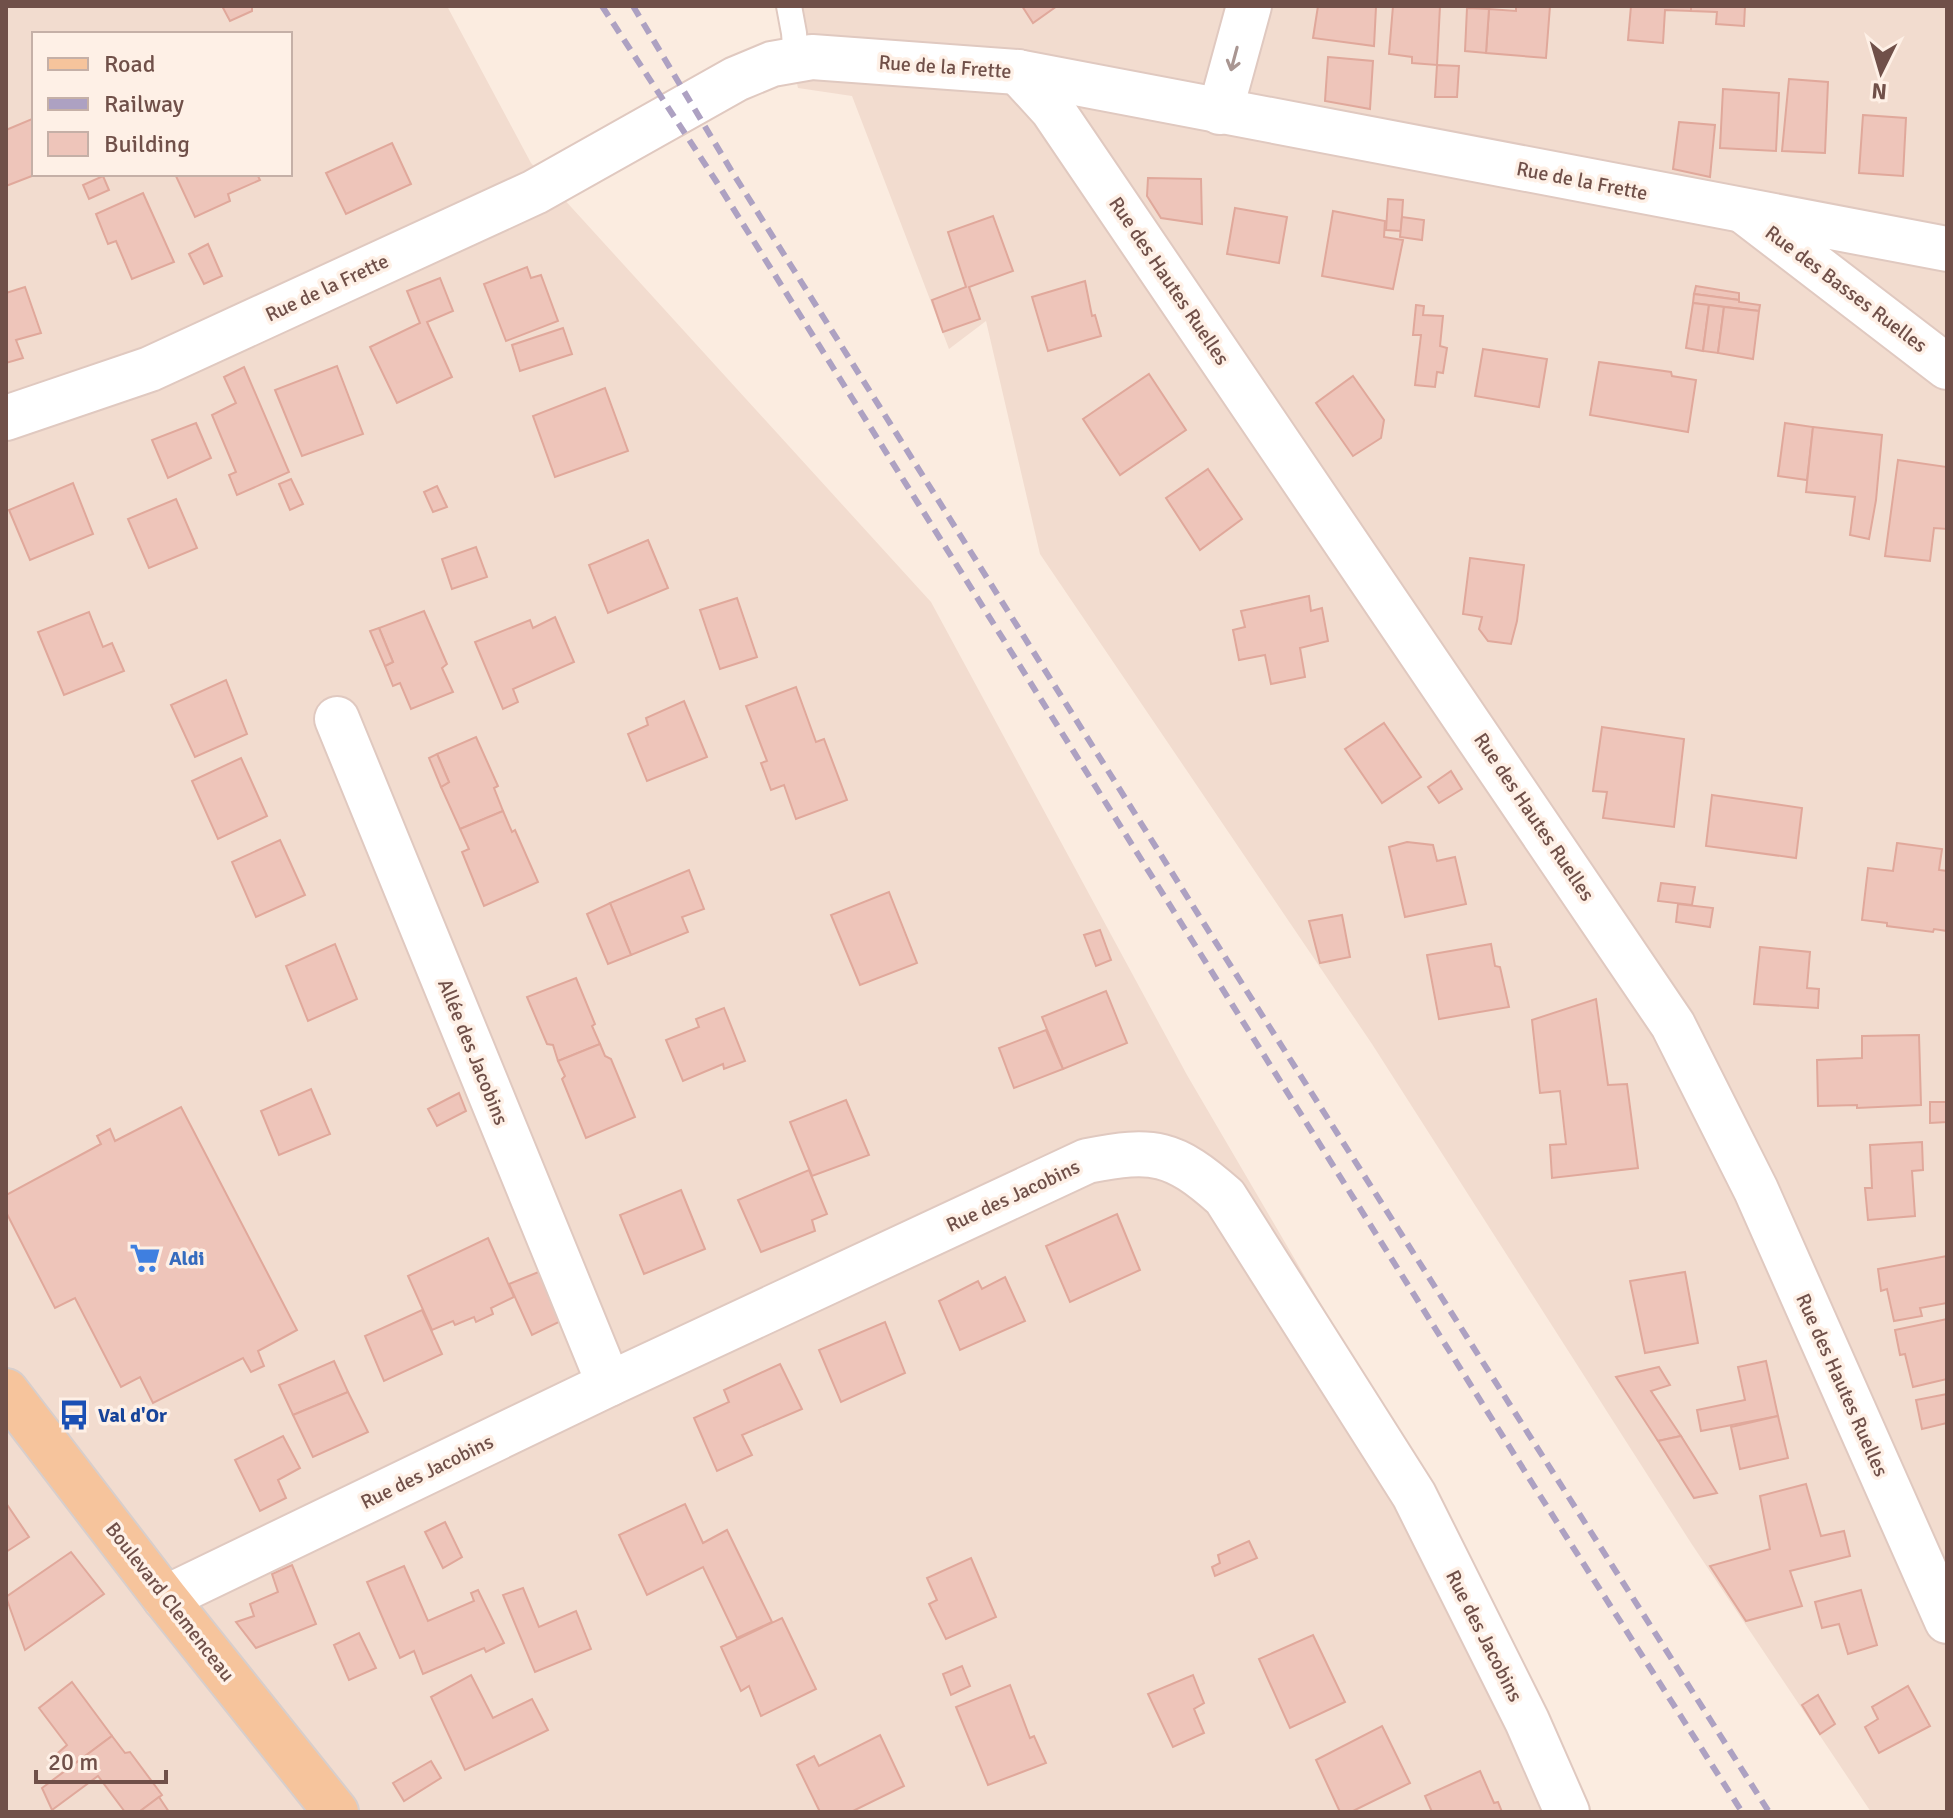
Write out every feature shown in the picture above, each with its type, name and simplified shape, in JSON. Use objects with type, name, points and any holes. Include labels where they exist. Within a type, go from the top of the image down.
[{"type":"main road","name":"Boulevard Clemenceau","points":[[6,1391],[165,1598],[336,1812]]},
{"type":"street","points":[[1220,112],[1249,6]]},
{"type":"street","name":"Rue de la Frette","points":[[6,418],[150,369],[535,192],[736,79],[772,64],[812,57],[1018,72],[1947,249]]},
{"type":"street","name":"Rue des Hautes Ruelles","points":[[1018,72],[1052,109],[1673,1025],[1756,1190],[1947,1621]]},
{"type":"street","name":"Rue des Basses Ruelles","points":[[1745,212],[1947,367]]},
{"type":"street","name":"Allée des Jacobins","points":[[337,719],[609,1384]]},
{"type":"street","name":"Rue des Jacobins","points":[[165,1598],[609,1384],[1087,1161],[1129,1153],[1162,1156],[1196,1172],[1225,1197],[1414,1495],[1527,1721],[1567,1812]]},
{"type":"lane","points":[[789,6],[796,60]]},
{"type":"shaded area","points":[[6,6],[447,6],[531,163],[931,602],[1187,1075],[1455,1533],[1550,1720],[1592,1812],[6,1812]]},
{"type":"shaded area","points":[[778,6],[1947,6],[1947,1812],[1871,1812],[1691,1543],[1372,1044],[1040,554],[986,321],[949,349],[852,96],[798,88]]},
{"type":"building","points":[[222,6],[252,6],[252,11],[230,21]]},
{"type":"building","points":[[1022,6],[1057,6],[1033,23]]},
{"type":"building","points":[[1318,6],[1376,7],[1374,46],[1313,38]]},
{"type":"building","points":[[1393,6],[1440,6],[1437,65],[1412,63],[1412,57],[1389,54]]},
{"type":"building","points":[[1516,6],[1550,6],[1546,58],[1486,53],[1489,9],[1516,11]]},
{"type":"building","points":[[1631,6],[1691,6],[1691,11],[1665,10],[1663,43],[1628,40]]},
{"type":"building","points":[[1691,6],[1745,6],[1744,26],[1716,24],[1717,12],[1691,11]]},
{"type":"building","points":[[1467,8],[1489,9],[1486,53],[1465,51]]},
{"type":"building","points":[[1328,57],[1373,61],[1370,109],[1325,101]]},
{"type":"building","points":[[1437,65],[1459,66],[1457,97],[1435,97]]},
{"type":"building","points":[[1789,79],[1828,82],[1825,153],[1782,151]]},
{"type":"building","points":[[1723,89],[1779,93],[1776,151],[1720,148]]},
{"type":"building","points":[[1863,115],[1906,118],[1903,176],[1859,173]]},
{"type":"building","points":[[32,119],[32,176],[6,186],[6,130]]},
{"type":"building","points":[[1679,122],[1715,125],[1710,177],[1673,169]]},
{"type":"building","points":[[392,143],[411,184],[346,214],[326,173]]},
{"type":"building","points":[[103,176],[109,190],[89,199],[83,185]]},
{"type":"building","points":[[176,176],[258,176],[260,180],[228,194],[230,201],[195,217]]},
{"type":"building","points":[[1148,178],[1201,179],[1202,224],[1161,218],[1147,196]]},
{"type":"building","points":[[143,193],[174,262],[132,279],[116,241],[108,244],[96,214]]},
{"type":"building","points":[[1388,199],[1403,200],[1401,231],[1386,230]]},
{"type":"building","points":[[1235,208],[1287,217],[1279,263],[1227,254]]},
{"type":"building","points":[[1333,211],[1385,221],[1384,237],[1403,240],[1393,289],[1322,276]]},
{"type":"building","points":[[993,216],[1013,271],[969,287],[980,319],[943,332],[932,300],[966,287],[948,232]]},
{"type":"building","points":[[1402,217],[1424,220],[1422,240],[1400,237]]},
{"type":"building","points":[[208,244],[222,276],[204,284],[189,254]]},
{"type":"building","points":[[527,267],[531,278],[541,275],[558,321],[506,341],[484,284]]},
{"type":"building","points":[[440,278],[453,311],[427,322],[452,377],[397,403],[370,347],[420,323],[407,291]]},
{"type":"building","points":[[1085,281],[1092,316],[1095,315],[1101,336],[1048,351],[1032,297]]},
{"type":"building","points":[[1696,286],[1739,293],[1739,300],[1694,294]]},
{"type":"building","points":[[25,287],[41,333],[16,340],[23,358],[6,363],[6,293]]},
{"type":"building","points":[[1694,294],[1760,305],[1759,311],[1693,303]]},
{"type":"building","points":[[1693,303],[1709,305],[1703,351],[1686,348]]},
{"type":"building","points":[[1416,305],[1424,306],[1423,315],[1443,316],[1440,346],[1447,348],[1443,373],[1437,372],[1435,387],[1415,385],[1421,335],[1413,335]]},
{"type":"building","points":[[1709,305],[1724,307],[1718,353],[1703,351]]},
{"type":"building","points":[[1724,307],[1759,311],[1753,359],[1718,353]]},
{"type":"building","points":[[563,328],[572,354],[520,371],[512,345]]},
{"type":"building","points":[[1483,349],[1547,359],[1539,407],[1475,396]]},
{"type":"building","points":[[1599,362],[1671,372],[1672,376],[1696,380],[1688,432],[1590,415]]},
{"type":"building","points":[[337,366],[363,434],[302,456],[275,390]]},
{"type":"building","points":[[244,367],[289,472],[237,495],[229,475],[236,472],[212,415],[236,403],[224,377]]},
{"type":"building","points":[[1149,374],[1186,430],[1120,475],[1083,419]]},
{"type":"building","points":[[1353,376],[1384,420],[1381,438],[1353,456],[1316,403]]},
{"type":"building","points":[[605,388],[628,451],[555,477],[533,416]]},
{"type":"building","points":[[196,423],[211,458],[168,478],[152,440]]},
{"type":"building","points":[[1785,423],[1813,427],[1807,480],[1778,476]]},
{"type":"building","points":[[1813,427],[1882,435],[1869,539],[1850,535],[1855,497],[1806,492]]},
{"type":"building","points":[[1898,460],[1947,467],[1947,529],[1934,528],[1930,561],[1885,556]]},
{"type":"building","points":[[1208,469],[1242,519],[1200,550],[1166,498]]},
{"type":"building","points":[[291,479],[303,504],[290,510],[279,484]]},
{"type":"building","points":[[73,483],[93,534],[30,560],[9,510]]},
{"type":"building","points":[[437,486],[447,507],[433,512],[424,492]]},
{"type":"building","points":[[176,499],[197,548],[149,568],[128,519]]},
{"type":"building","points":[[648,540],[668,588],[608,613],[589,565]]},
{"type":"building","points":[[476,547],[487,577],[452,589],[442,559]]},
{"type":"building","points":[[1470,558],[1524,565],[1511,644],[1488,641],[1479,629],[1482,617],[1463,614]]},
{"type":"building","points":[[1309,596],[1311,611],[1322,608],[1328,641],[1300,648],[1305,677],[1271,684],[1265,655],[1239,660],[1233,630],[1245,627],[1241,611]]},
{"type":"building","points":[[737,598],[757,657],[720,669],[700,610]]},
{"type":"building","points":[[424,611],[447,664],[442,668],[453,692],[411,709],[400,683],[393,686],[385,666],[393,662],[379,628]]},
{"type":"building","points":[[89,612],[103,647],[112,643],[124,671],[64,695],[38,632]]},
{"type":"building","points":[[555,617],[574,662],[513,689],[518,702],[503,709],[475,642],[530,620],[533,628]]},
{"type":"building","points":[[379,628],[393,662],[385,666],[370,631]]},
{"type":"building","points":[[226,680],[247,734],[195,757],[171,705]]},
{"type":"building","points":[[796,687],[816,742],[824,739],[847,800],[796,819],[784,785],[771,790],[761,763],[767,761],[746,706]]},
{"type":"building","points":[[684,701],[707,757],[647,781],[628,734],[648,725],[646,718]]},
{"type":"building","points":[[1384,723],[1421,777],[1382,803],[1345,749]]},
{"type":"building","points":[[1602,727],[1684,739],[1674,827],[1603,818],[1607,792],[1593,791]]},
{"type":"building","points":[[476,737],[498,786],[494,788],[503,811],[460,829],[441,787],[449,782],[437,754]]},
{"type":"building","points":[[437,754],[449,782],[441,787],[429,758]]},
{"type":"building","points":[[241,758],[267,816],[218,839],[192,781]]},
{"type":"building","points":[[1451,771],[1462,789],[1439,803],[1428,787]]},
{"type":"building","points":[[1712,795],[1802,808],[1796,858],[1706,846]]},
{"type":"building","points":[[503,811],[538,882],[484,906],[462,852],[469,849],[460,829]]},
{"type":"building","points":[[280,840],[305,895],[256,917],[232,862]]},
{"type":"building","points":[[1407,842],[1433,845],[1437,861],[1455,857],[1466,904],[1405,917],[1389,847]]},
{"type":"building","points":[[1897,843],[1942,849],[1939,870],[1947,871],[1947,931],[1934,929],[1933,932],[1862,920],[1868,868],[1893,871]]},
{"type":"building","points":[[689,870],[704,909],[682,917],[688,932],[631,955],[610,903]]},
{"type":"building","points":[[1661,883],[1695,887],[1692,905],[1658,901]]},
{"type":"building","points":[[889,892],[917,963],[860,985],[831,915]]},
{"type":"building","points":[[610,903],[631,955],[608,964],[587,914]]},
{"type":"building","points":[[1678,904],[1713,908],[1710,927],[1676,922]]},
{"type":"building","points":[[1342,915],[1350,957],[1320,963],[1309,921]]},
{"type":"building","points":[[1100,930],[1111,960],[1096,966],[1084,935]]},
{"type":"building","points":[[335,944],[357,999],[308,1021],[286,966]]},
{"type":"building","points":[[1491,944],[1509,1007],[1439,1019],[1427,955]]},
{"type":"building","points":[[1760,947],[1810,952],[1807,988],[1819,989],[1818,1008],[1754,1004]]},
{"type":"building","points":[[576,978],[600,1044],[558,1061],[553,1045],[547,1044],[527,997]]},
{"type":"building","points":[[1106,991],[1127,1043],[1063,1069],[1042,1017]]},
{"type":"building","points":[[1596,999],[1608,1085],[1627,1084],[1638,1168],[1552,1178],[1550,1145],[1566,1144],[1560,1091],[1540,1093],[1532,1020]]},
{"type":"building","points":[[724,1008],[745,1061],[724,1069],[723,1064],[683,1081],[666,1040],[699,1027],[696,1019]]},
{"type":"building","points":[[1046,1030],[1063,1069],[1014,1088],[999,1048]]},
{"type":"building","points":[[1919,1035],[1921,1105],[1818,1106],[1817,1060],[1862,1058],[1862,1036]]},
{"type":"building","points":[[600,1044],[605,1056],[611,1059],[635,1117],[586,1138],[558,1061]]},
{"type":"building","points":[[311,1089],[330,1134],[279,1155],[261,1111]]},
{"type":"building","points":[[459,1093],[466,1111],[437,1126],[428,1109]]},
{"type":"building","points":[[846,1100],[869,1155],[812,1176],[790,1122]]},
{"type":"building","points":[[1930,1102],[1947,1102],[1947,1122],[1930,1123]]},
{"type":"building","name":"Aldi","points":[[181,1107],[297,1330],[258,1351],[264,1366],[251,1372],[243,1358],[153,1403],[140,1377],[121,1387],[75,1298],[55,1308],[6,1212],[6,1195],[101,1144],[97,1136],[110,1129],[115,1141]]},
{"type":"building","points":[[1922,1142],[1923,1170],[1912,1171],[1915,1216],[1868,1220],[1865,1188],[1872,1188],[1870,1145]]},
{"type":"building","points":[[809,1170],[827,1214],[812,1220],[815,1231],[761,1252],[738,1200]]},
{"type":"building","points":[[681,1190],[705,1249],[644,1274],[620,1215]]},
{"type":"building","points":[[1117,1214],[1140,1270],[1070,1302],[1046,1246]]},
{"type":"building","points":[[488,1238],[514,1297],[491,1308],[493,1314],[476,1322],[474,1317],[432,1330],[408,1276]]},
{"type":"building","points":[[1947,1256],[1947,1303],[1920,1308],[1922,1316],[1894,1321],[1887,1289],[1881,1291],[1878,1269]]},
{"type":"building","points":[[541,1271],[563,1320],[532,1335],[509,1284]]},
{"type":"building","points":[[1685,1272],[1698,1343],[1645,1353],[1630,1281]]},
{"type":"building","points":[[1005,1277],[1025,1321],[960,1350],[939,1301],[978,1281],[982,1289]]},
{"type":"building","points":[[422,1310],[442,1354],[384,1381],[365,1336]]},
{"type":"building","points":[[1947,1319],[1947,1379],[1913,1387],[1905,1354],[1900,1355],[1895,1330]]},
{"type":"building","points":[[885,1322],[905,1373],[841,1402],[819,1350]]},
{"type":"building","points":[[334,1361],[348,1392],[293,1415],[279,1385]]},
{"type":"building","points":[[1766,1361],[1778,1416],[1701,1431],[1697,1410],[1745,1400],[1738,1367]]},
{"type":"building","points":[[780,1364],[802,1409],[742,1435],[752,1455],[717,1471],[694,1418],[729,1402],[724,1390]]},
{"type":"building","points":[[1659,1367],[1670,1385],[1651,1391],[1681,1436],[1658,1441],[1616,1377]]},
{"type":"building","points":[[348,1392],[368,1432],[313,1457],[293,1415]]},
{"type":"building","points":[[1947,1394],[1947,1423],[1922,1429],[1916,1400]]},
{"type":"building","points":[[1778,1416],[1788,1458],[1740,1469],[1731,1427]]},
{"type":"building","points":[[283,1436],[300,1468],[278,1480],[286,1498],[260,1511],[235,1460]]},
{"type":"building","points":[[1681,1436],[1717,1493],[1694,1498],[1658,1441]]},
{"type":"building","points":[[1806,1484],[1821,1536],[1844,1531],[1850,1556],[1790,1571],[1802,1606],[1746,1621],[1710,1566],[1770,1549],[1760,1496]]},
{"type":"building","points":[[6,1503],[29,1537],[6,1552]]},
{"type":"building","points":[[685,1504],[703,1543],[727,1530],[772,1622],[737,1638],[703,1567],[647,1595],[619,1535]]},
{"type":"building","points":[[445,1522],[462,1557],[443,1568],[425,1532]]},
{"type":"building","points":[[1249,1541],[1257,1558],[1215,1576],[1212,1567],[1220,1563],[1218,1555]]},
{"type":"building","points":[[71,1552],[104,1594],[25,1650],[6,1597]]},
{"type":"building","points":[[971,1558],[996,1617],[946,1639],[929,1604],[937,1600],[927,1578]]},
{"type":"building","points":[[292,1565],[316,1624],[256,1648],[236,1622],[254,1616],[250,1604],[278,1592],[272,1574]]},
{"type":"building","points":[[404,1566],[428,1621],[474,1601],[471,1593],[478,1590],[504,1643],[486,1652],[484,1648],[423,1674],[414,1651],[400,1658],[367,1582]]},
{"type":"building","points":[[523,1588],[539,1627],[576,1611],[591,1649],[535,1672],[503,1595]]},
{"type":"building","points":[[1861,1590],[1877,1645],[1848,1654],[1839,1624],[1822,1628],[1815,1602]]},
{"type":"building","points":[[782,1618],[816,1689],[761,1716],[749,1686],[741,1691],[721,1647]]},
{"type":"building","points":[[359,1633],[376,1668],[349,1680],[334,1645]]},
{"type":"building","points":[[1313,1635],[1345,1702],[1290,1728],[1259,1659]]},
{"type":"building","points":[[962,1666],[970,1686],[951,1695],[943,1674]]},
{"type":"building","points":[[471,1675],[493,1718],[532,1699],[548,1730],[465,1770],[431,1697]]},
{"type":"building","points":[[1193,1675],[1204,1703],[1194,1709],[1204,1733],[1173,1747],[1148,1694]]},
{"type":"building","points":[[72,1682],[112,1736],[69,1768],[58,1753],[67,1745],[39,1708]]},
{"type":"building","points":[[1010,1685],[1030,1738],[1034,1736],[1046,1763],[988,1785],[956,1707]]},
{"type":"building","points":[[1908,1686],[1930,1726],[1879,1753],[1865,1727],[1878,1719],[1872,1707]]},
{"type":"building","points":[[1818,1695],[1835,1724],[1820,1734],[1802,1705]]},
{"type":"building","points":[[1382,1726],[1410,1783],[1351,1812],[1340,1812],[1316,1760]]},
{"type":"building","points":[[880,1735],[904,1786],[851,1812],[820,1812],[797,1765],[814,1756],[819,1766]]},
{"type":"building","points":[[112,1736],[125,1753],[130,1752],[162,1795],[139,1812],[125,1812],[98,1776],[52,1810],[42,1788]]},
{"type":"building","points":[[431,1761],[441,1778],[404,1801],[393,1783]]},
{"type":"building","points":[[1480,1771],[1494,1803],[1498,1802],[1502,1812],[1432,1812],[1425,1796]]},
{"type":"building","points":[[159,1797],[169,1812],[139,1812]]},
{"type":"railway","points":[[602,6],[716,181],[1539,1494],[1742,1812]]},
{"type":"railway","points":[[633,6],[731,170],[1213,938],[1769,1812]]},
{"type":"place","name":"Aldi","points":[[145,1258]]},
{"type":"place","name":"Val d'Or","points":[[74,1415]]}]
